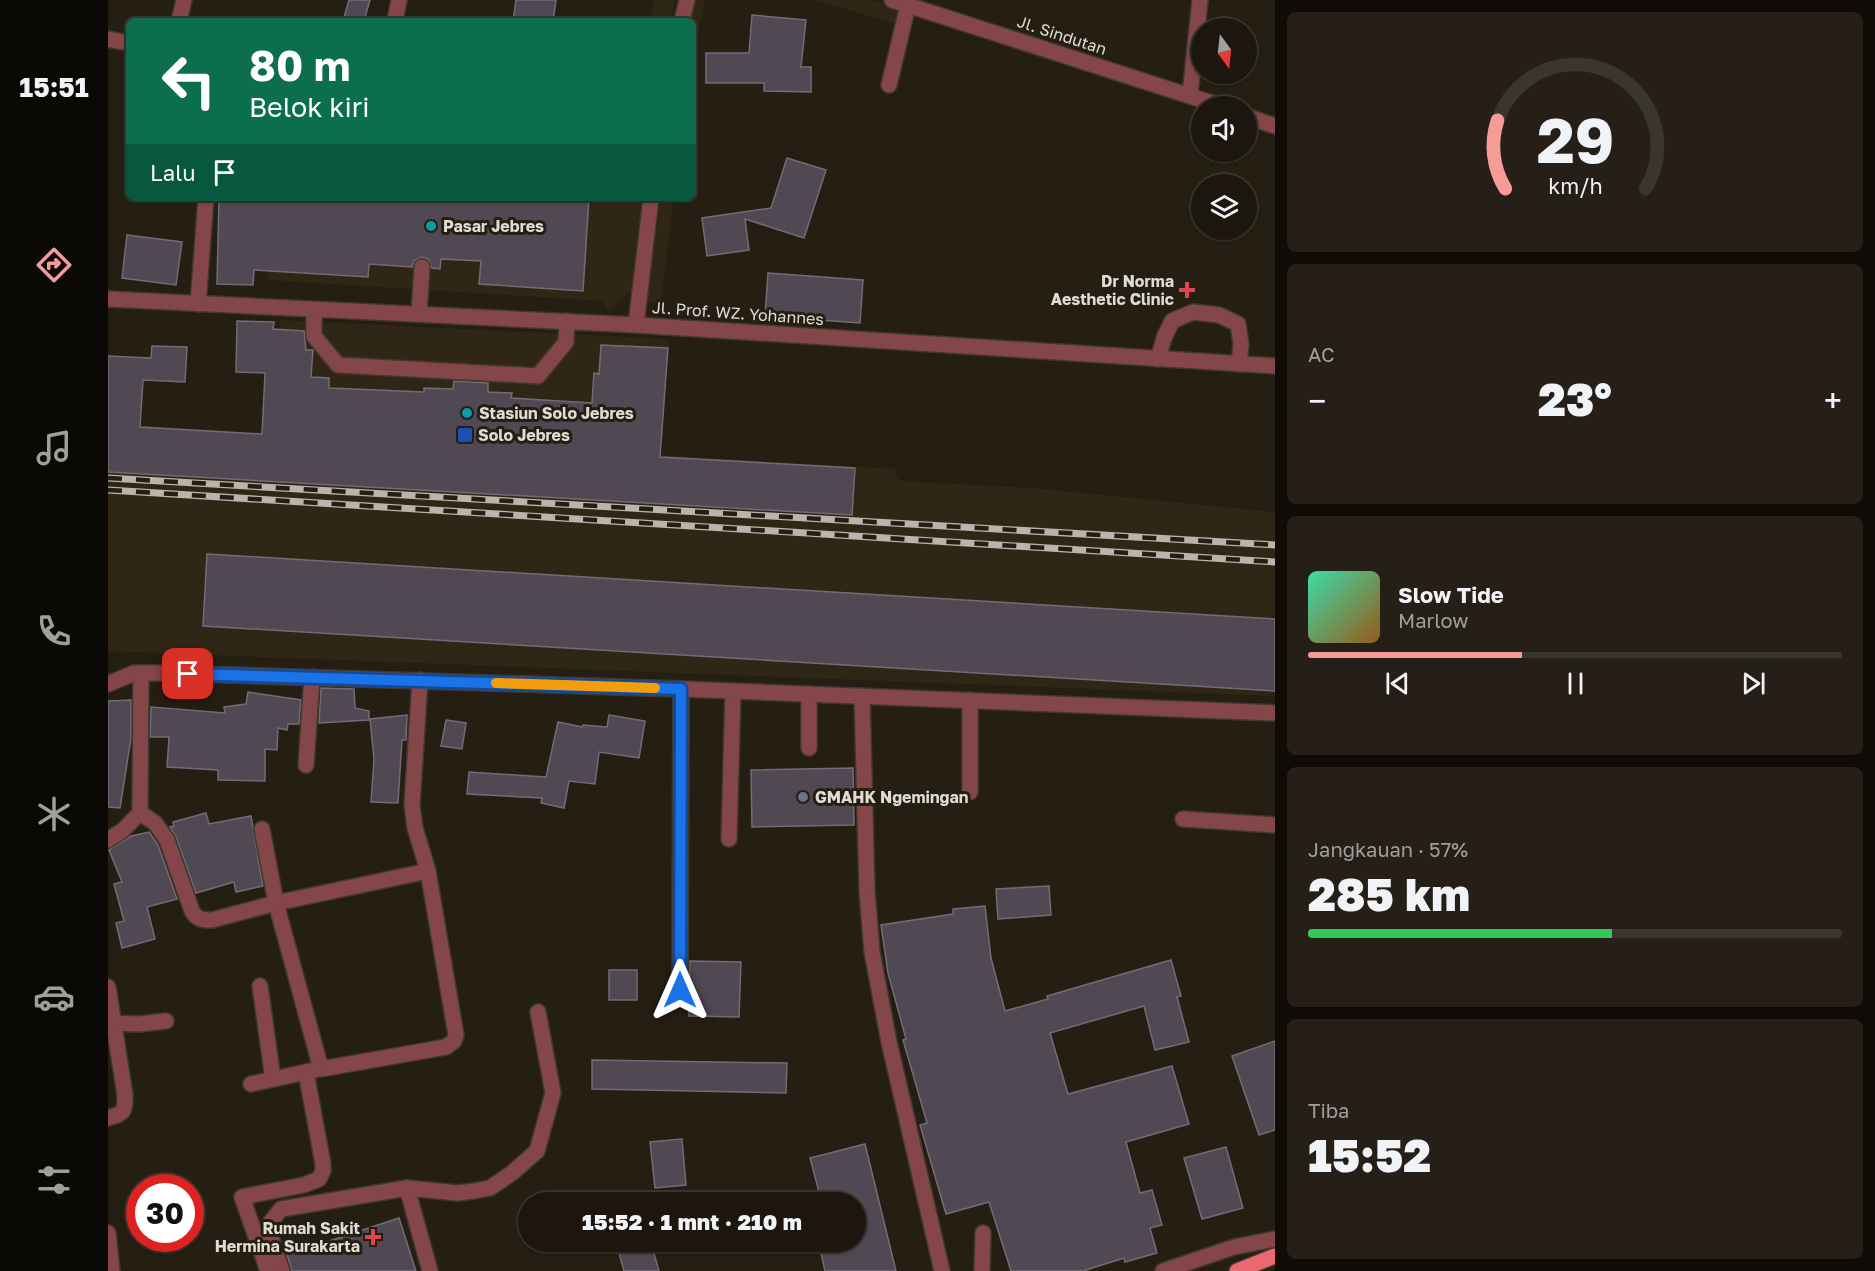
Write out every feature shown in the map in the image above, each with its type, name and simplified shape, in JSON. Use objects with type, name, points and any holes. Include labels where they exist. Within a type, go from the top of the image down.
[{"type":"main road","points":[[1238,1271],[1275,1257]]},
{"type":"street","points":[[181,18],[184,0]]},
{"type":"street","points":[[396,18],[399,0]]},
{"type":"street","points":[[683,18],[687,0]]},
{"type":"street","name":"Jl. Sindutan","points":[[892,0],[908,5],[940,8],[1190,95]]},
{"type":"street","points":[[1190,95],[1200,0]]},
{"type":"street","points":[[889,85],[908,5]]},
{"type":"street","points":[[108,39],[126,42]]},
{"type":"street","points":[[1257,120],[1275,126]]},
{"type":"street","points":[[198,304],[206,201]]},
{"type":"street","points":[[636,325],[651,201]]},
{"type":"street","points":[[419,314],[422,267]]},
{"type":"street","name":"Jl. Prof. WZ. Yohannes","points":[[108,299],[567,321],[1275,366]]},
{"type":"street","points":[[314,310],[314,336],[338,365],[538,376],[566,342],[567,321]]},
{"type":"street","points":[[1158,358],[1172,321],[1193,312],[1218,315],[1238,324],[1241,344],[1239,364]]},
{"type":"street","points":[[108,672],[420,680],[1275,712]]},
{"type":"street","points":[[108,684],[138,673]]},
{"type":"street","points":[[108,840],[122,831],[140,813],[138,673]]},
{"type":"street","points":[[306,765],[312,677]]},
{"type":"street","points":[[251,1084],[313,1070],[446,1047],[454,1041],[456,1028],[428,871],[415,828],[412,805],[420,680]]},
{"type":"street","points":[[680,990],[681,689]]},
{"type":"street","points":[[729,839],[734,691]]},
{"type":"street","points":[[809,694],[809,748]]},
{"type":"street","points":[[862,696],[867,891],[872,952],[889,1042],[942,1271]]},
{"type":"street","points":[[970,700],[970,792]]},
{"type":"street","points":[[140,813],[155,823],[167,840],[192,911],[197,918],[212,920],[276,903],[428,871]]},
{"type":"street","points":[[1183,819],[1275,825]]},
{"type":"street","points":[[262,829],[313,1070],[323,1164],[323,1171],[319,1179],[304,1185],[242,1197],[268,1271]]},
{"type":"street","points":[[260,986],[273,1079]]},
{"type":"street","points":[[108,987],[111,1023],[125,1095],[122,1114],[108,1118]]},
{"type":"street","points":[[282,1271],[270,1223],[281,1209],[407,1188],[458,1192],[490,1188],[512,1173],[537,1151],[553,1094],[538,1012]]},
{"type":"street","points":[[111,1023],[139,1024],[166,1021]]},
{"type":"street","points":[[407,1188],[430,1271]]},
{"type":"street","points":[[108,1233],[112,1271]]},
{"type":"street","points":[[982,1271],[983,1233]]},
{"type":"street","points":[[1162,1271],[1234,1247],[1275,1239]]},
{"type":"shaded area","points":[[654,0],[675,0],[672,18],[651,18]]},
{"type":"shaded area","points":[[694,0],[705,0],[696,42],[696,18],[691,18]]},
{"type":"shaded area","points":[[815,0],[871,0],[903,10],[899,25]]},
{"type":"shaded area","name":"Pasar Jebres","points":[[273,201],[642,201],[631,290],[608,313],[603,301],[268,280]]},
{"type":"shaded area","points":[[661,201],[674,201],[661,303],[647,303]]},
{"type":"shaded area","name":"Stasiun Solo Jebres","points":[[280,320],[669,339],[661,455],[896,469],[895,475],[900,481],[1031,488],[1275,512],[1275,696],[108,651],[108,424],[262,433],[263,405],[276,405]]},
{"type":"building","points":[[349,0],[370,0],[365,18],[344,18]]},
{"type":"building","points":[[516,0],[556,0],[553,18],[513,18]]},
{"type":"building","points":[[752,15],[806,20],[801,67],[811,67],[811,92],[764,91],[764,83],[706,83],[706,53],[749,53]]},
{"type":"building","points":[[787,158],[826,170],[804,238],[745,219],[749,250],[707,256],[702,218],[771,208]]},
{"type":"building","name":"Pasar Jebres","points":[[219,201],[589,201],[583,291],[479,284],[481,261],[441,259],[440,269],[432,268],[428,259],[422,257],[414,261],[412,267],[369,264],[368,277],[254,270],[253,285],[217,284]]},
{"type":"building","points":[[127,235],[182,242],[176,285],[122,278]]},
{"type":"building","points":[[768,273],[863,280],[860,323],[765,316]]},
{"type":"building","points":[[237,321],[274,322],[273,329],[304,331],[306,350],[313,350],[311,377],[329,378],[329,388],[424,392],[424,388],[453,389],[454,381],[488,383],[488,392],[512,393],[511,398],[592,403],[594,373],[599,374],[601,345],[668,348],[660,457],[855,468],[852,515],[108,472],[108,356],[151,358],[152,346],[187,347],[185,382],[143,380],[140,427],[262,434],[265,373],[236,372]]},
{"type":"building","points":[[207,554],[1275,619],[1275,691],[203,626]]},
{"type":"building","points":[[321,688],[354,689],[355,708],[369,711],[369,720],[319,723]]},
{"type":"building","points":[[248,692],[301,700],[299,724],[288,724],[287,730],[278,728],[277,750],[265,749],[265,781],[218,780],[218,770],[167,767],[169,737],[150,737],[151,707],[225,713],[224,707],[246,704]]},
{"type":"building","points":[[131,700],[131,738],[120,808],[108,807],[108,701]]},
{"type":"building","points":[[407,715],[406,740],[402,740],[398,803],[371,802],[374,759],[370,719]]},
{"type":"building","points":[[609,715],[645,721],[639,758],[599,752],[595,784],[569,781],[564,808],[541,803],[542,798],[467,794],[469,772],[546,777],[558,722],[582,727],[583,725],[607,727]]},
{"type":"building","points":[[446,720],[466,723],[462,749],[441,746]]},
{"type":"building","name":"GMAHK Ngemingan","points":[[853,768],[854,825],[752,827],[751,770]]},
{"type":"building","points":[[206,813],[209,824],[251,816],[263,886],[236,892],[234,882],[196,893],[176,837],[170,827],[174,826],[173,822]]},
{"type":"building","points":[[149,832],[158,845],[177,899],[147,907],[155,939],[122,948],[116,923],[124,921],[114,884],[122,882],[109,850],[131,836]]},
{"type":"building","points":[[1049,886],[1051,915],[998,919],[996,889]]},
{"type":"building","points":[[985,906],[991,958],[1005,1011],[1048,999],[1047,996],[1171,960],[1181,996],[1177,997],[1189,1042],[1155,1050],[1144,1006],[1050,1033],[1068,1094],[1172,1066],[1189,1124],[1126,1142],[1140,1193],[1152,1190],[1162,1225],[1150,1228],[1157,1253],[1125,1262],[1124,1258],[1083,1271],[1011,1271],[989,1202],[946,1214],[920,1125],[927,1123],[903,1040],[906,1039],[888,973],[881,925],[953,914],[953,909]]},
{"type":"building","points":[[690,961],[741,962],[739,1017],[689,1016]]},
{"type":"building","points":[[609,970],[637,970],[637,1000],[609,1000]]},
{"type":"building","points":[[1275,1041],[1275,1130],[1259,1135],[1232,1056]]},
{"type":"building","points":[[592,1060],[787,1063],[786,1093],[592,1089]]},
{"type":"building","points":[[682,1139],[686,1185],[655,1188],[650,1142]]},
{"type":"building","points":[[865,1144],[896,1271],[825,1271],[821,1253],[866,1252],[866,1192],[819,1192],[810,1158]]},
{"type":"building","points":[[1226,1147],[1243,1208],[1202,1219],[1184,1158]]},
{"type":"building","name":"Rumah Sakit Hermina Surakarta","points":[[399,1218],[416,1271],[292,1271],[287,1255]]},
{"type":"building","points":[[654,1252],[659,1271],[624,1271],[619,1253]]},
{"type":"railway","points":[[108,478],[1275,545]]},
{"type":"railway","points":[[108,490],[1275,562]]},
{"type":"slow traffic","points":[[496,683],[655,688]]},
{"type":"place","name":"Pasar Jebres","points":[[431,226]]},
{"type":"place","name":"Dr Norma Aesthetic Clinic","points":[[1187,290]]},
{"type":"place","name":"Stasiun Solo Jebres","points":[[467,413]]},
{"type":"place","name":"Solo Jebres","points":[[465,435]]},
{"type":"place","name":"GMAHK Ngemingan","points":[[803,797]]},
{"type":"place","name":"Rumah Sakit Hermina Surakarta","points":[[373,1237]]},
{"type":"route","points":[[188,674],[681,689],[680,990]]}]
